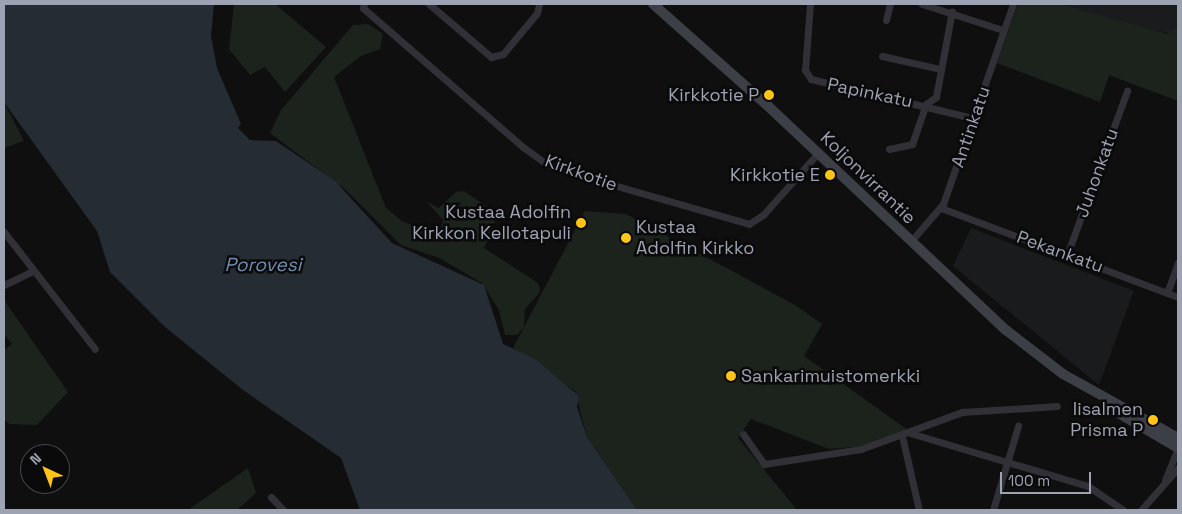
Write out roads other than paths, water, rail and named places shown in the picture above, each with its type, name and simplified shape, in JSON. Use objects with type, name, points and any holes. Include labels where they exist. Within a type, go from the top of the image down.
[{"type":"main road","name":"Koljonvirrantie","points":[[653,4],[818,153],[1006,330],[1095,399],[1178,448]]},
{"type":"main road","name":"Koljonvirrantie","points":[[1063,374],[1178,438]]},
{"type":"street","points":[[429,4],[488,56],[495,57],[538,13],[539,4]]},
{"type":"street","points":[[802,4],[810,4]]},
{"type":"street","name":"Papinkatu","points":[[810,4],[805,70],[811,79],[926,104],[976,119]]},
{"type":"street","points":[[886,20],[890,4]]},
{"type":"street","points":[[922,4],[952,11],[1002,30]]},
{"type":"street","name":"Antinkatu","points":[[911,241],[941,208],[976,119],[1002,30],[1013,4]]},
{"type":"street","name":"Kirkkotie","points":[[364,6],[523,147],[548,165],[575,174],[749,224],[764,215],[818,153]]},
{"type":"street","points":[[889,149],[912,144],[926,104],[936,97],[952,11]]},
{"type":"street","points":[[882,56],[940,69]]},
{"type":"street","name":"Juhonkatu","points":[[1067,255],[1127,92]]},
{"type":"street","name":"Pekankatu","points":[[941,208],[1178,297]]},
{"type":"street","points":[[4,232],[31,272],[96,349]]},
{"type":"street","points":[[1167,293],[1178,262]]},
{"type":"street","points":[[4,285],[31,272]]},
{"type":"street","points":[[743,434],[764,464],[861,449],[902,436],[962,412],[1057,406]]},
{"type":"street","points":[[993,510],[1018,426]]},
{"type":"street","points":[[910,433],[1088,486],[1123,510]]},
{"type":"street","points":[[902,436],[919,510]]},
{"type":"street","points":[[1162,488],[1178,448]]},
{"type":"street","points":[[1141,510],[1178,468]]},
{"type":"street","points":[[271,496],[283,510]]},
{"type":"water","name":"Porovesi","points":[[4,4],[214,4],[211,36],[217,68],[241,124],[238,128],[250,140],[276,141],[335,181],[392,243],[484,285],[503,344],[535,359],[579,396],[577,407],[587,437],[637,510],[360,510],[341,458],[243,390],[165,327],[110,272],[97,231],[4,102]]},
{"type":"place","name":"Kirkkotie P","points":[[769,95]]},
{"type":"place","name":"Kirkkotie E","points":[[830,175]]},
{"type":"place","name":"Kustaa Adolfin Kirkkon Kellotapuli","points":[[581,223]]},
{"type":"place","name":"Kustaa Adolfin Kirkko","points":[[626,238]]},
{"type":"place","name":"Sankarimuistomerkki","points":[[731,376]]},
{"type":"place","name":"Iisalmen Prisma P","points":[[1153,420]]}]
